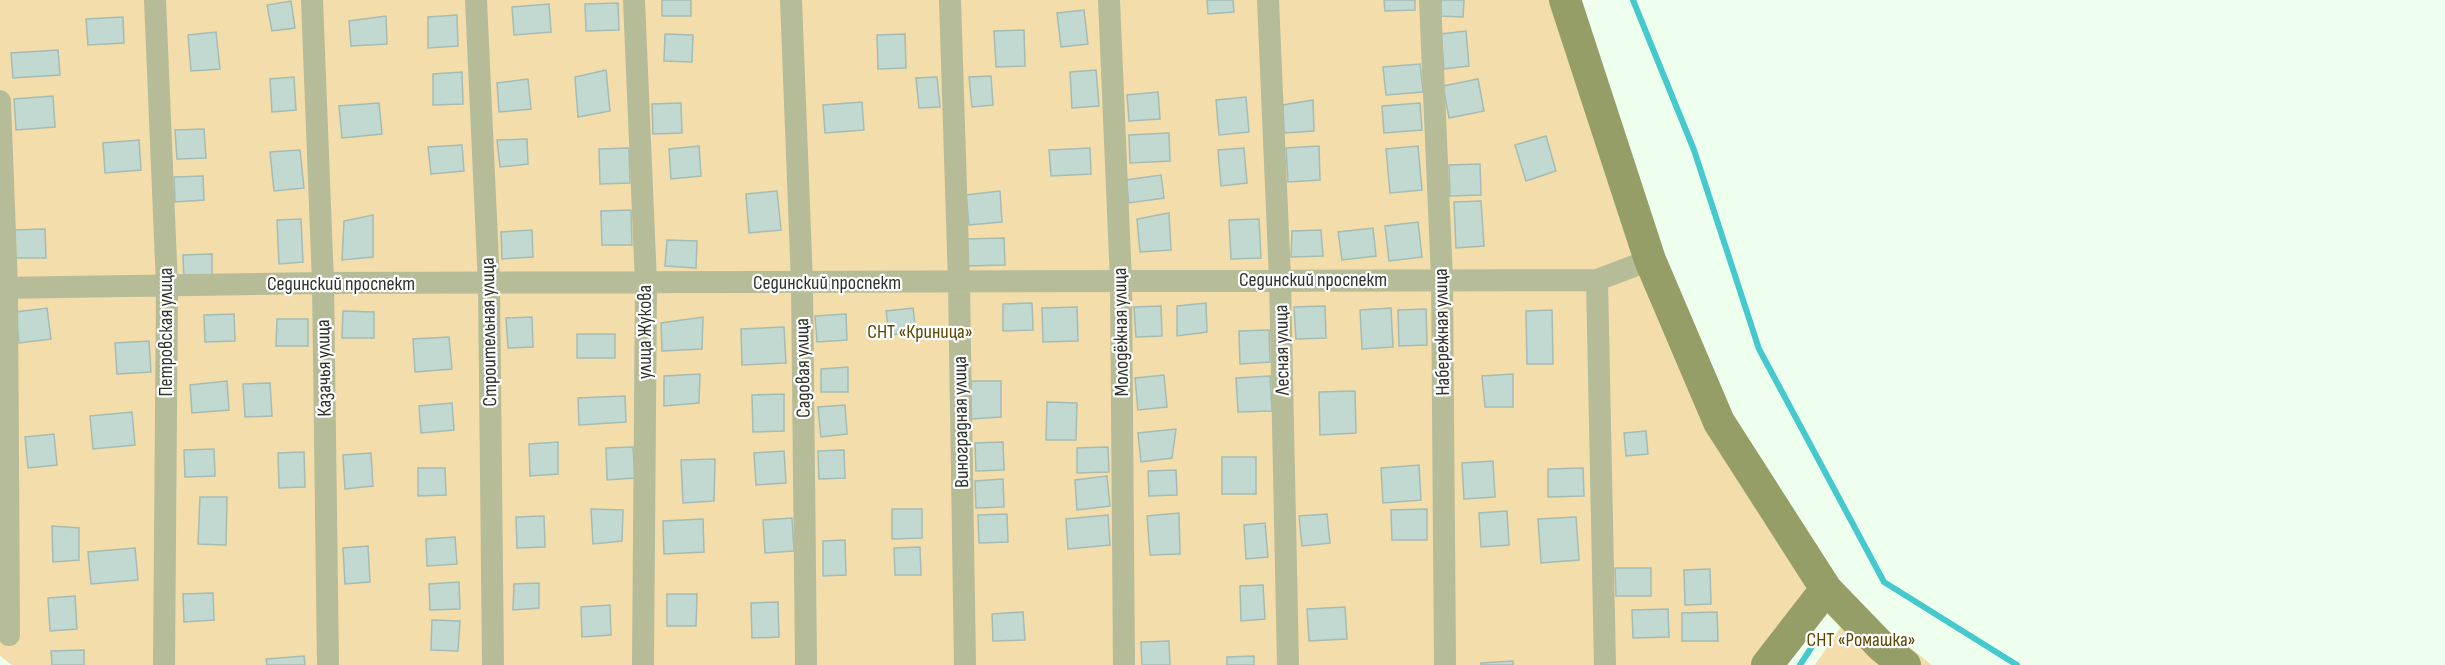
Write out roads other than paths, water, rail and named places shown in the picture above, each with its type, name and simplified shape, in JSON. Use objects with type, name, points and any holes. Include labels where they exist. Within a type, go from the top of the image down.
[{"type":"street","name":"Петровская улица","points":[[155,0],[167,286],[164,665]]},
{"type":"street","name":"Казачья улица","points":[[312,0],[323,283],[328,665]]},
{"type":"street","name":"Строительная улица","points":[[476,0],[489,284],[493,665]]},
{"type":"street","name":"улица Жукова","points":[[634,0],[646,283],[643,665]]},
{"type":"street","name":"Садовая улица","points":[[791,0],[802,283],[806,665]]},
{"type":"street","name":"Виноградная улица","points":[[950,0],[959,283],[965,665]]},
{"type":"street","name":"Молодёжная улица","points":[[1109,0],[1121,282],[1124,665]]},
{"type":"street","name":"Лесная улица","points":[[1268,0],[1280,280],[1288,665]]},
{"type":"street","name":"Набережная улица","points":[[1430,0],[1442,279],[1445,665]]},
{"type":"street","points":[[1565,0],[1650,260],[1719,422],[1826,589],[1882,647],[1905,665]]},
{"type":"street","points":[[0,101],[9,635]]},
{"type":"street","name":"Сединский проспект","points":[[4,288],[323,283],[1597,280],[1650,260]]},
{"type":"street","points":[[1597,280],[1605,665]]},
{"type":"street","points":[[1767,665],[1826,589]]},
{"type":"waterway","points":[[1633,0],[1694,150],[1759,349],[1884,582],[2017,665]]},
{"type":"waterway","points":[[1800,665],[1819,636]]},
{"type":"park label","name":"СНТ «Криница»","points":[[920,332]]},
{"type":"park label","name":"СНТ «Ромашка»","points":[[1861,640]]}]
